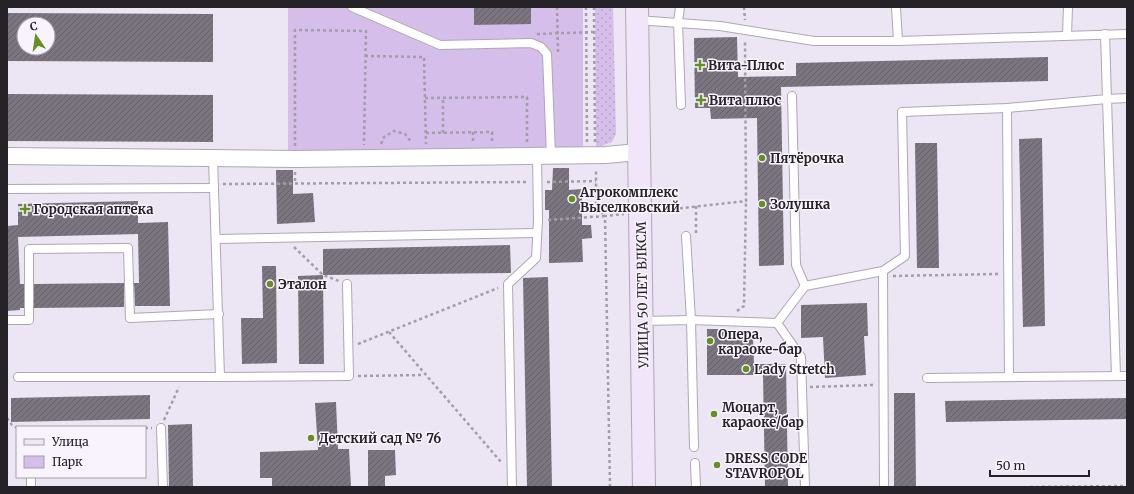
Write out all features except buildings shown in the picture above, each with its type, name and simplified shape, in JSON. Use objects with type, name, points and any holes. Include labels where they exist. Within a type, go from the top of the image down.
[{"type":"street","name":"УЛИЦА 50 ЛЕТ ВЛКСМ","points":[[637,13],[644,487]]},
{"type":"street","points":[[7,156],[295,159],[538,152],[589,148],[638,152]]},
{"type":"lane","points":[[352,7],[440,45],[532,43],[541,47],[547,54],[538,152],[538,220],[536,258],[508,284],[512,487]]},
{"type":"lane","points":[[680,7],[678,22],[681,105]]},
{"type":"lane","points":[[896,7],[898,41]]},
{"type":"lane","points":[[1067,36],[1068,7]]},
{"type":"lane","points":[[637,13],[678,22],[720,26],[745,32],[814,41],[898,41],[1127,34]]},
{"type":"lane","points":[[1105,34],[1116,376]]},
{"type":"lane","points":[[792,96],[796,265],[805,286]]},
{"type":"lane","points":[[777,323],[805,286],[883,274],[905,256],[902,112],[1007,108],[1127,98]]},
{"type":"lane","points":[[1007,108],[1009,377]]},
{"type":"lane","points":[[213,158],[220,377]]},
{"type":"lane","points":[[7,190],[214,186]]},
{"type":"lane","points":[[216,240],[537,233]]},
{"type":"lane","points":[[686,236],[691,320],[694,447]]},
{"type":"lane","points":[[7,320],[29,320],[29,249],[128,248],[130,318],[219,314]]},
{"type":"lane","points":[[883,274],[884,487]]},
{"type":"lane","points":[[18,377],[349,376],[347,284]]},
{"type":"lane","points":[[642,322],[691,320],[777,323]]},
{"type":"lane","points":[[777,323],[801,357],[805,487]]},
{"type":"lane","points":[[927,378],[1127,376]]},
{"type":"lane","points":[[161,428],[163,487]]},
{"type":"lane","points":[[695,463],[696,487]]},
{"type":"path","points":[[557,7],[558,57]]},
{"type":"path","points":[[586,7],[589,148],[596,181],[596,206],[605,216],[610,487]]},
{"type":"path","points":[[589,148],[594,7]]},
{"type":"path","points":[[724,321],[744,306],[746,201],[744,7]]},
{"type":"path","points":[[295,148],[295,30],[366,31],[364,147]]},
{"type":"path","points":[[531,34],[594,32]]},
{"type":"path","points":[[365,56],[424,57],[426,146]]},
{"type":"path","points":[[425,98],[527,97],[538,152]]},
{"type":"path","points":[[443,98],[443,133]]},
{"type":"path","points":[[380,147],[384,137],[394,131],[405,134],[412,142],[412,146]]},
{"type":"path","points":[[473,132],[473,145]]},
{"type":"path","points":[[426,133],[492,132],[492,145]]},
{"type":"path","points":[[214,186],[596,181]]},
{"type":"path","points":[[538,220],[640,213],[746,201]]},
{"type":"path","points":[[284,238],[323,275],[347,284]]},
{"type":"path","points":[[883,274],[1008,274]]},
{"type":"path","points":[[348,348],[508,284]]},
{"type":"path","points":[[389,332],[424,375],[512,474]]},
{"type":"path","points":[[349,376],[424,375]]},
{"type":"path","points":[[161,428],[184,377]]},
{"type":"path","points":[[802,387],[884,385]]},
{"type":"path","points":[[7,418],[12,425],[16,427]]},
{"type":"path","points":[[1030,487],[1125,487]]},
{"type":"green space","points":[[288,7],[583,7],[583,151],[288,154]]},
{"type":"green space","points":[[595,7],[613,7],[616,134],[612,142],[596,148]]},
{"type":"place","name":"Вита-Плюс","points":[[700,65]]},
{"type":"place","name":"Вита плюс","points":[[701,100]]},
{"type":"place","name":"Пятёрочка","points":[[762,158]]},
{"type":"place","name":"Агрокомплекс Выселковский","points":[[572,199]]},
{"type":"place","name":"Золушка","points":[[762,204]]},
{"type":"place","name":"Городская аптека","points":[[25,209]]},
{"type":"place","name":"Эталон","points":[[270,284]]},
{"type":"place","name":"Опера, караоке-бар","points":[[710,341]]},
{"type":"place","name":"Lady Stretch","points":[[746,369]]},
{"type":"place","name":"Моцарт, караоке/бар","points":[[714,414]]},
{"type":"place","name":"Детский сад № 76","points":[[311,438]]},
{"type":"place","name":"DRESS CODE STAVROPOL","points":[[717,465]]}]
